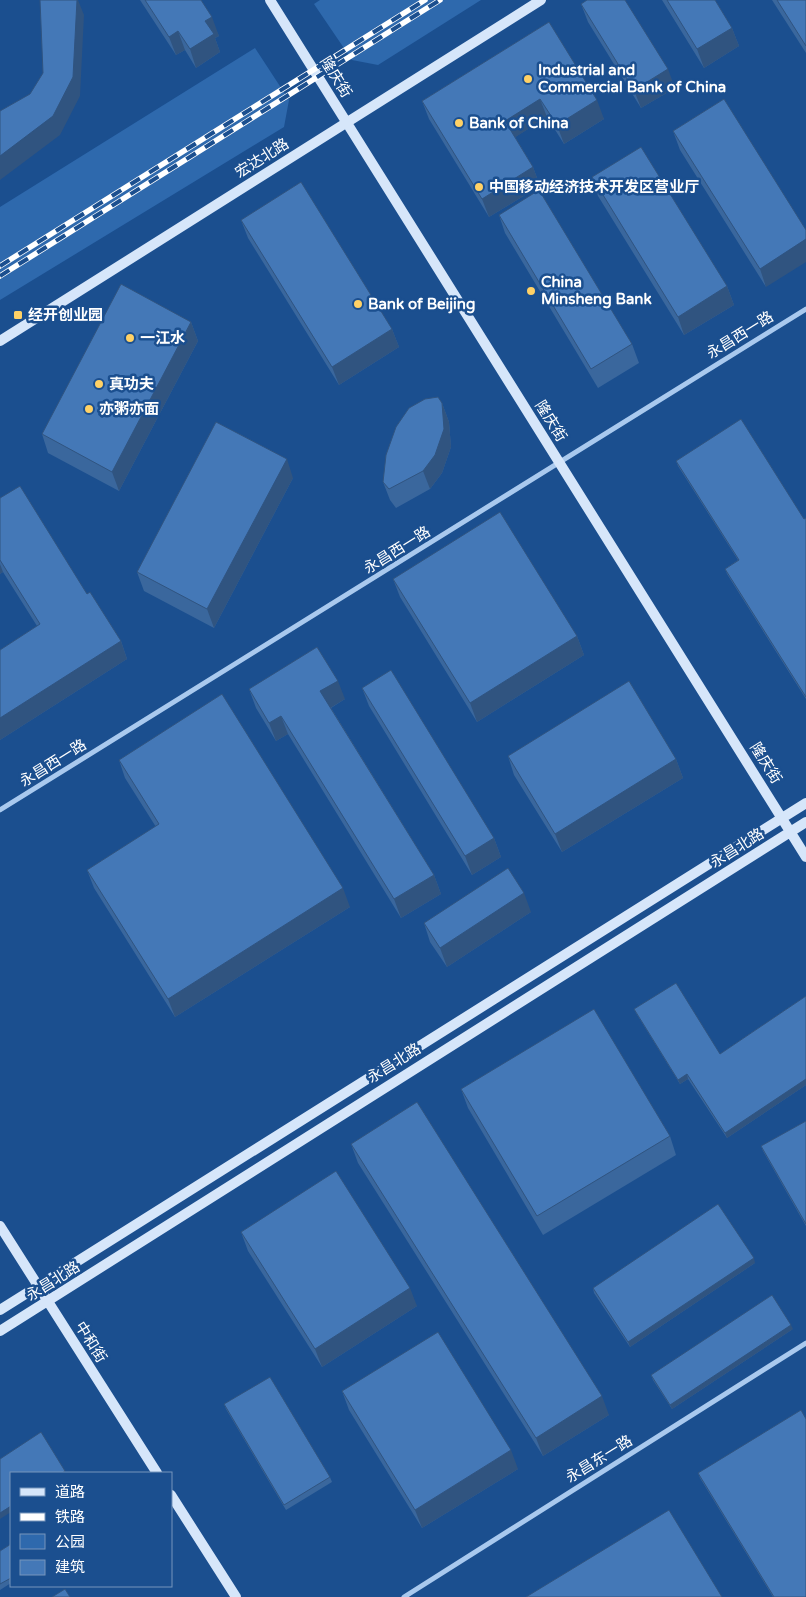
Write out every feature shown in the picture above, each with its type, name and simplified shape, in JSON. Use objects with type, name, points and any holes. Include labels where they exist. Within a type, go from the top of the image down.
[{"type":"street","name":"隆庆街","points":[[270,0],[806,857]]},
{"type":"street","name":"宏达北路","points":[[0,341],[541,0]]},
{"type":"street","name":"永昌西一路","points":[[0,810],[560,464],[806,309]]},
{"type":"street","name":"永昌北路","points":[[0,1310],[806,803]]},
{"type":"street","name":"永昌北路","points":[[0,1331],[806,822]]},
{"type":"street","name":"中和街","points":[[0,1226],[156,1472]]},
{"type":"street","name":"永昌东一路","points":[[404,1597],[806,1343]]},
{"type":"street","points":[[172,1497],[236,1597]]},
{"type":"green space","points":[[320,0],[481,0],[378,65],[352,60],[314,4]]},
{"type":"green space","points":[[255,48],[289,100],[284,127],[0,300],[0,207]]},
{"type":"building","points":[[40,0],[77,0],[73,77],[53,116],[0,156],[0,111],[30,94],[43,73]]},
{"type":"building","points":[[145,0],[201,0],[212,17],[205,21],[214,34],[190,49],[178,31],[169,37]]},
{"type":"building","points":[[587,0],[625,0],[668,69],[634,90],[581,4]]},
{"type":"building","points":[[667,0],[715,0],[732,28],[697,49]]},
{"type":"building","points":[[777,0],[806,0],[806,46]]},
{"type":"building","points":[[549,22],[597,100],[557,125],[540,99],[505,121],[533,167],[482,199],[422,101]]},
{"type":"building","points":[[724,99],[806,230],[806,239],[760,269],[673,131]]},
{"type":"building","points":[[641,147],[727,286],[678,317],[592,177]]},
{"type":"building","points":[[301,182],[392,329],[332,367],[241,220]]},
{"type":"building","points":[[539,190],[632,344],[591,369],[499,215]]},
{"type":"building","points":[[121,284],[191,322],[112,472],[42,434]]},
{"type":"building","points":[[438,397],[442,403],[444,429],[435,455],[423,471],[389,489],[383,482],[386,455],[396,427],[409,408],[425,399]]},
{"type":"building","points":[[741,419],[804,519],[806,518],[806,697],[725,569],[739,560],[676,461]]},
{"type":"building","points":[[216,422],[287,459],[207,609],[137,572]]},
{"type":"building","points":[[20,486],[87,594],[90,592],[121,641],[0,718],[0,650],[40,624],[0,560],[0,498]]},
{"type":"building","points":[[500,512],[577,636],[470,703],[393,579]]},
{"type":"building","points":[[317,647],[338,681],[320,691],[434,875],[394,899],[281,716],[269,723],[249,689]]},
{"type":"building","points":[[391,670],[494,838],[465,856],[362,688]]},
{"type":"building","points":[[629,681],[676,759],[555,834],[508,756]]},
{"type":"building","points":[[222,694],[343,888],[168,999],[87,870],[159,824],[119,760]]},
{"type":"building","points":[[508,868],[524,893],[440,948],[424,923]]},
{"type":"building","points":[[676,983],[720,1054],[806,996],[806,1079],[725,1133],[687,1074],[678,1080],[634,1009]]},
{"type":"building","points":[[594,1009],[670,1136],[537,1216],[461,1089]]},
{"type":"building","points":[[417,1102],[602,1396],[536,1438],[351,1144]]},
{"type":"building","points":[[806,1121],[806,1224],[761,1146]]},
{"type":"building","points":[[336,1171],[410,1288],[315,1349],[241,1232]]},
{"type":"building","points":[[718,1204],[754,1258],[628,1342],[593,1288]]},
{"type":"building","points":[[772,1295],[791,1325],[670,1405],[651,1375]]},
{"type":"building","points":[[438,1332],[511,1450],[415,1510],[342,1391]]},
{"type":"building","points":[[270,1377],[330,1477],[284,1505],[224,1404]]},
{"type":"building","points":[[801,1410],[806,1419],[806,1597],[774,1597],[698,1473]]},
{"type":"building","points":[[41,1432],[65,1471],[10,1472],[10,1507],[0,1513],[0,1459]]},
{"type":"building","points":[[669,1510],[722,1597],[526,1597]]},
{"type":"building","points":[[10,1545],[10,1579],[0,1584],[0,1551]]},
{"type":"building","points":[[65,1589],[70,1597],[52,1597]]},
{"type":"railway","points":[[0,266],[425,0]]},
{"type":"railway","points":[[0,276],[440,0]]},
{"type":"place","name":"Industrial and Commercial Bank of China","points":[[528,79]]},
{"type":"place","name":"Bank of China","points":[[459,123]]},
{"type":"place","name":"中国移动经济技术开发区营业厅","points":[[479,187]]},
{"type":"place","name":"China Minsheng Bank","points":[[531,291]]},
{"type":"place","name":"Bank of Beijing","points":[[358,304]]},
{"type":"place","name":"经开创业园","points":[[18,315]]},
{"type":"place","name":"一江水","points":[[130,338]]},
{"type":"place","name":"真功夫","points":[[99,384]]},
{"type":"place","name":"亦粥亦面","points":[[89,409]]}]
